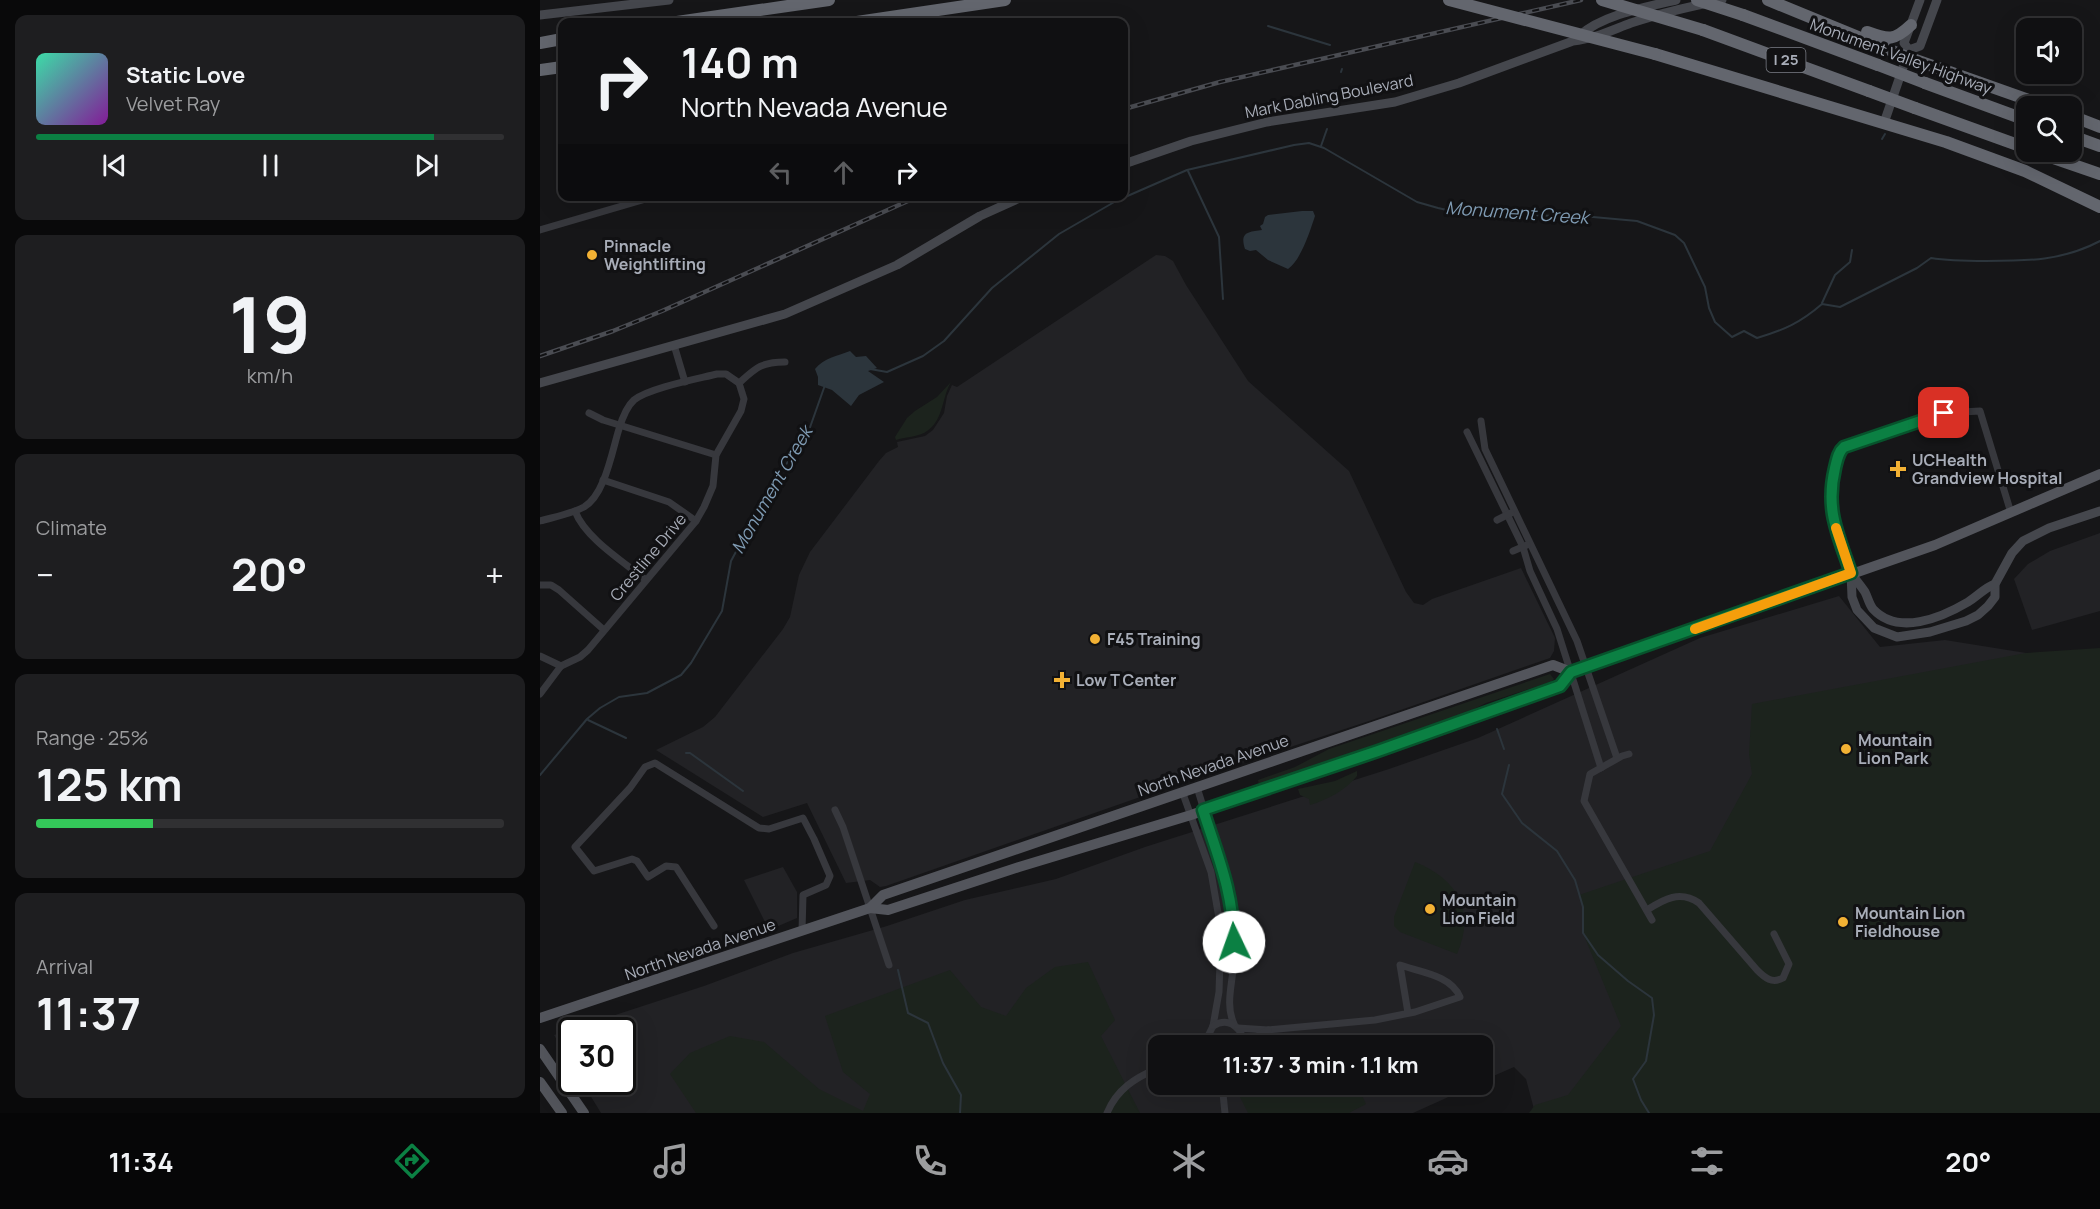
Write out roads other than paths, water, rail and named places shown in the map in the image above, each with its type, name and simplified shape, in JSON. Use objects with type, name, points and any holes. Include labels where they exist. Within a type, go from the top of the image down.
[{"type":"highway","points":[[705,18],[829,0]]},
{"type":"highway","points":[[884,18],[1005,0]]},
{"type":"highway","points":[[1448,0],[1655,54],[1884,123],[1992,158],[2100,207]]},
{"type":"highway","name":"I 25","points":[[1602,0],[1703,30],[2016,144]]},
{"type":"highway","name":"Monument Valley Highway","points":[[1697,0],[2016,116]]},
{"type":"highway","points":[[1773,2],[1882,38],[1899,36],[1911,25]]},
{"type":"highway","points":[[1795,8],[2019,96]]},
{"type":"highway","points":[[540,43],[558,40]]},
{"type":"highway","points":[[540,70],[558,68]]},
{"type":"highway","points":[[2082,120],[2100,127]]},
{"type":"highway","points":[[2082,140],[2100,146]]},
{"type":"highway","points":[[2065,162],[2096,173]]},
{"type":"main road","name":"North Nevada Avenue","points":[[540,1018],[870,908],[888,910],[1191,814],[1378,751],[1560,686],[1571,672],[1935,545],[2100,474]]},
{"type":"main road","name":"North Nevada Avenue","points":[[870,908],[883,895],[1553,665],[1571,672]]},
{"type":"main road","points":[[540,1049],[584,1113]]},
{"type":"main road","points":[[540,1082],[562,1113]]},
{"type":"street","points":[[540,15],[591,4],[669,0]]},
{"type":"street","name":"Mark Dabling Boulevard","points":[[1573,41],[1586,29],[1628,12],[1676,0]]},
{"type":"street","name":"Mark Dabling Boulevard","points":[[1128,163],[1191,141],[1256,125],[1395,102],[1448,86],[1573,41],[1590,39],[1632,23],[1695,5],[1722,0]]},
{"type":"street","points":[[1884,123],[1908,54],[1920,46],[1937,0]]},
{"type":"street","points":[[1908,54],[1904,43],[1918,3]]},
{"type":"street","points":[[540,230],[639,201]]},
{"type":"street","points":[[540,383],[785,315],[897,264],[980,216],[1013,201]]},
{"type":"street","points":[[674,345],[685,382]]},
{"type":"street","points":[[540,522],[575,511],[595,498],[627,408],[639,397],[722,373],[739,383],[759,366],[769,362],[785,362]]},
{"type":"street","name":"Crestline Drive","points":[[561,666],[580,657],[696,521],[713,486],[716,455],[743,405],[743,392],[739,383]]},
{"type":"street","points":[[2011,513],[1980,411],[1944,413],[1844,447],[1839,452],[1830,499],[1834,521],[1851,573],[1852,597],[1857,610],[1874,628],[1897,637],[1930,633],[1978,615],[1995,597],[1995,585],[2012,552],[2023,541],[2049,528],[2100,511]]},
{"type":"street","points":[[588,413],[716,455]]},
{"type":"street","points":[[1481,421],[1485,449],[1577,641],[1617,758]]},
{"type":"street","points":[[1467,432],[1523,547],[1530,571],[1557,629],[1601,768]]},
{"type":"street","points":[[603,480],[669,502],[696,521]]},
{"type":"street","points":[[575,511],[588,532],[646,580]]},
{"type":"street","points":[[1497,520],[1515,511]]},
{"type":"street","points":[[1513,551],[1531,543]]},
{"type":"street","points":[[1851,573],[1871,607],[1890,622],[1901,623],[1936,617],[1969,602],[1987,587],[1995,585]]},
{"type":"street","points":[[540,585],[552,582],[604,630]]},
{"type":"street","points":[[540,656],[561,666],[540,694]]},
{"type":"street","points":[[1629,754],[1617,758],[1590,774],[1584,801],[1652,920]]},
{"type":"street","points":[[714,926],[676,867],[666,866],[648,877],[637,861],[632,860],[594,872],[575,847],[630,788],[645,767],[655,763],[759,828],[769,829],[802,818],[817,844],[830,876],[826,885],[803,895],[802,931]]},
{"type":"street","points":[[1197,787],[1227,881],[1231,901],[1234,957],[1229,1007],[1239,1035]]},
{"type":"street","points":[[1182,791],[1211,872],[1221,930],[1219,992],[1213,1026],[1208,1035]]},
{"type":"street","points":[[835,810],[843,827],[889,964]]},
{"type":"street","points":[[1647,910],[1674,896],[1694,900],[1757,970],[1768,980],[1774,981],[1783,978],[1789,964],[1774,934]]},
{"type":"street","points":[[1213,1026],[1222,1022],[1268,1030],[1375,1020],[1408,1014],[1460,996],[1449,982],[1400,965],[1408,1014]]},
{"type":"street","points":[[1259,1035],[1268,1030]]},
{"type":"street","points":[[1107,1113],[1122,1089],[1148,1074]]},
{"type":"street","points":[[1223,1095],[1225,1113]]},
{"type":"waterway","points":[[1268,26],[1330,45]]},
{"type":"waterway","points":[[1321,146],[1327,129]]},
{"type":"waterway","points":[[1882,139],[1885,134]]},
{"type":"waterway","name":"Monument Creek","points":[[1128,196],[1187,170],[1309,143],[1324,148],[1417,202],[1438,208],[1460,213],[1593,217],[1637,221],[1675,235],[1684,243],[1705,287],[1709,308],[1715,322],[1732,337],[1744,331],[1757,338],[1775,332],[1799,321],[1822,304],[1840,307],[1917,268],[1931,258],[1965,261],[2031,260],[2072,253],[2100,241]]},
{"type":"waterway","points":[[1188,171],[1219,237],[1223,299]]},
{"type":"waterway","name":"Monument Creek","points":[[870,369],[887,372],[923,356],[944,341],[992,288],[1059,234],[1116,201]]},
{"type":"waterway","points":[[1822,303],[1835,275],[1850,262],[1852,250]]},
{"type":"waterway","name":"Monument Creek","points":[[540,775],[587,719],[600,708],[619,697],[647,693],[681,675],[691,663],[722,611],[731,561],[773,483],[808,433],[825,385]]},
{"type":"waterway","points":[[588,720],[626,738]]},
{"type":"waterway","points":[[1497,729],[1504,749]]},
{"type":"waterway","points":[[686,753],[690,753],[743,791]]},
{"type":"waterway","points":[[1509,765],[1502,794],[1522,823],[1557,851],[1575,880],[1583,907],[1583,933],[1598,955],[1652,998],[1654,1015],[1646,1061],[1633,1079],[1649,1113]]},
{"type":"waterway","points":[[898,970],[908,1013],[928,1023],[943,1063],[961,1095],[960,1113]]},
{"type":"railway","points":[[1128,108],[1220,82],[1581,0]]},
{"type":"railway","points":[[540,356],[613,331],[662,311],[908,201]]},
{"type":"place","name":"Pinnacle Weightlifting","points":[[592,255]]},
{"type":"place","name":"UCHealth Grandview Hospital","points":[[1898,469]]},
{"type":"place","name":"F45 Training","points":[[1095,639]]},
{"type":"place","name":"Low T Center","points":[[1062,680]]},
{"type":"place","name":"Mountain Lion Park","points":[[1846,749]]},
{"type":"place","name":"Mountain Lion Field","points":[[1430,909]]},
{"type":"place","name":"Mountain Lion Fieldhouse","points":[[1843,922]]}]
